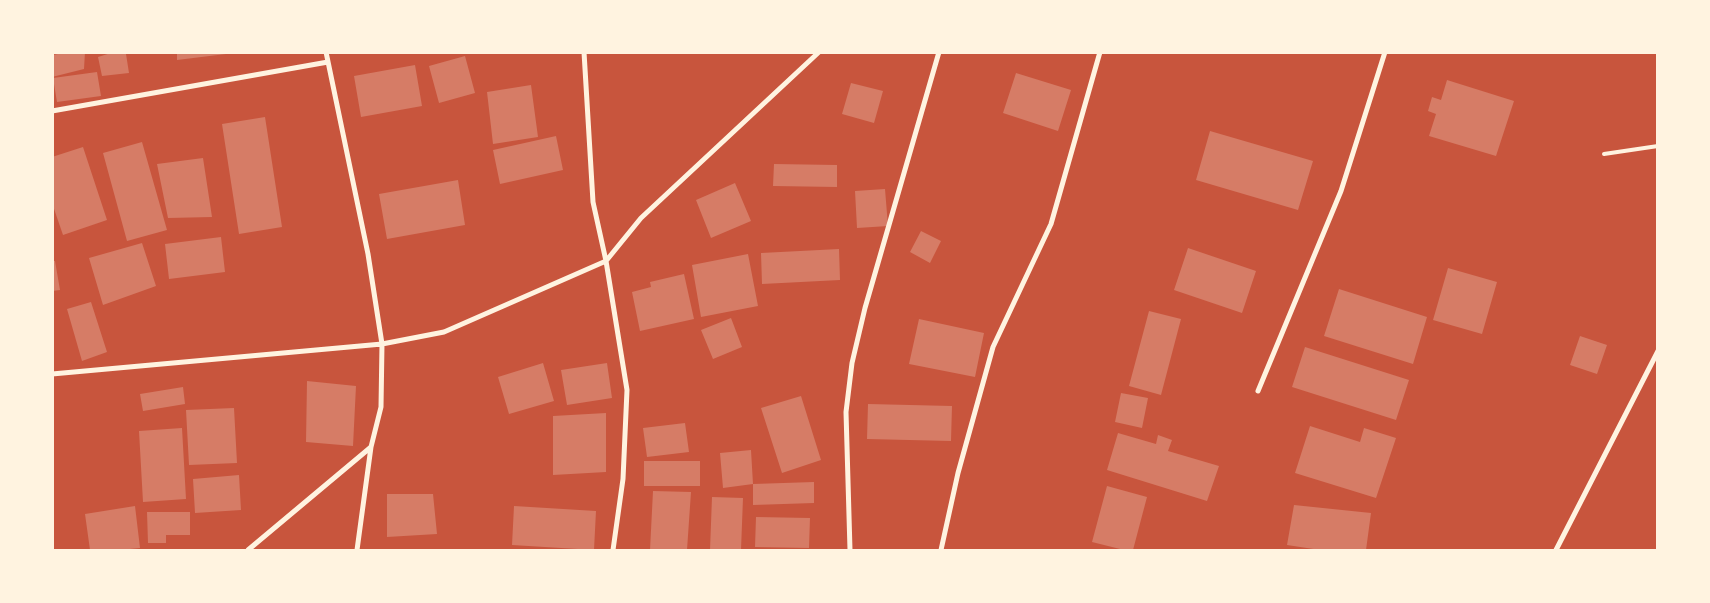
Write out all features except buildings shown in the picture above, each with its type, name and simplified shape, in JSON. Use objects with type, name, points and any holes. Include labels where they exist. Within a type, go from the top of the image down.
[{"type":"street","points":[[326,52],[368,254],[382,344],[381,408],[371,447],[357,550]]},
{"type":"street","points":[[584,52],[593,202],[606,261],[627,390],[623,478],[613,550]]},
{"type":"street","points":[[52,374],[382,344],[444,332],[606,261],[641,218],[819,52]]},
{"type":"street","points":[[850,550],[846,412],[852,363],[865,308],[896,207],[938,52]]},
{"type":"street","points":[[941,550],[958,472],[993,347],[1051,224],[1100,52]]},
{"type":"street","points":[[1258,391],[1341,191],[1385,52]]},
{"type":"street","points":[[52,111],[328,62]]},
{"type":"street","points":[[1556,550],[1658,351]]},
{"type":"street","points":[[248,550],[371,447]]},
{"type":"lane","points":[[1604,154],[1658,146]]}]
